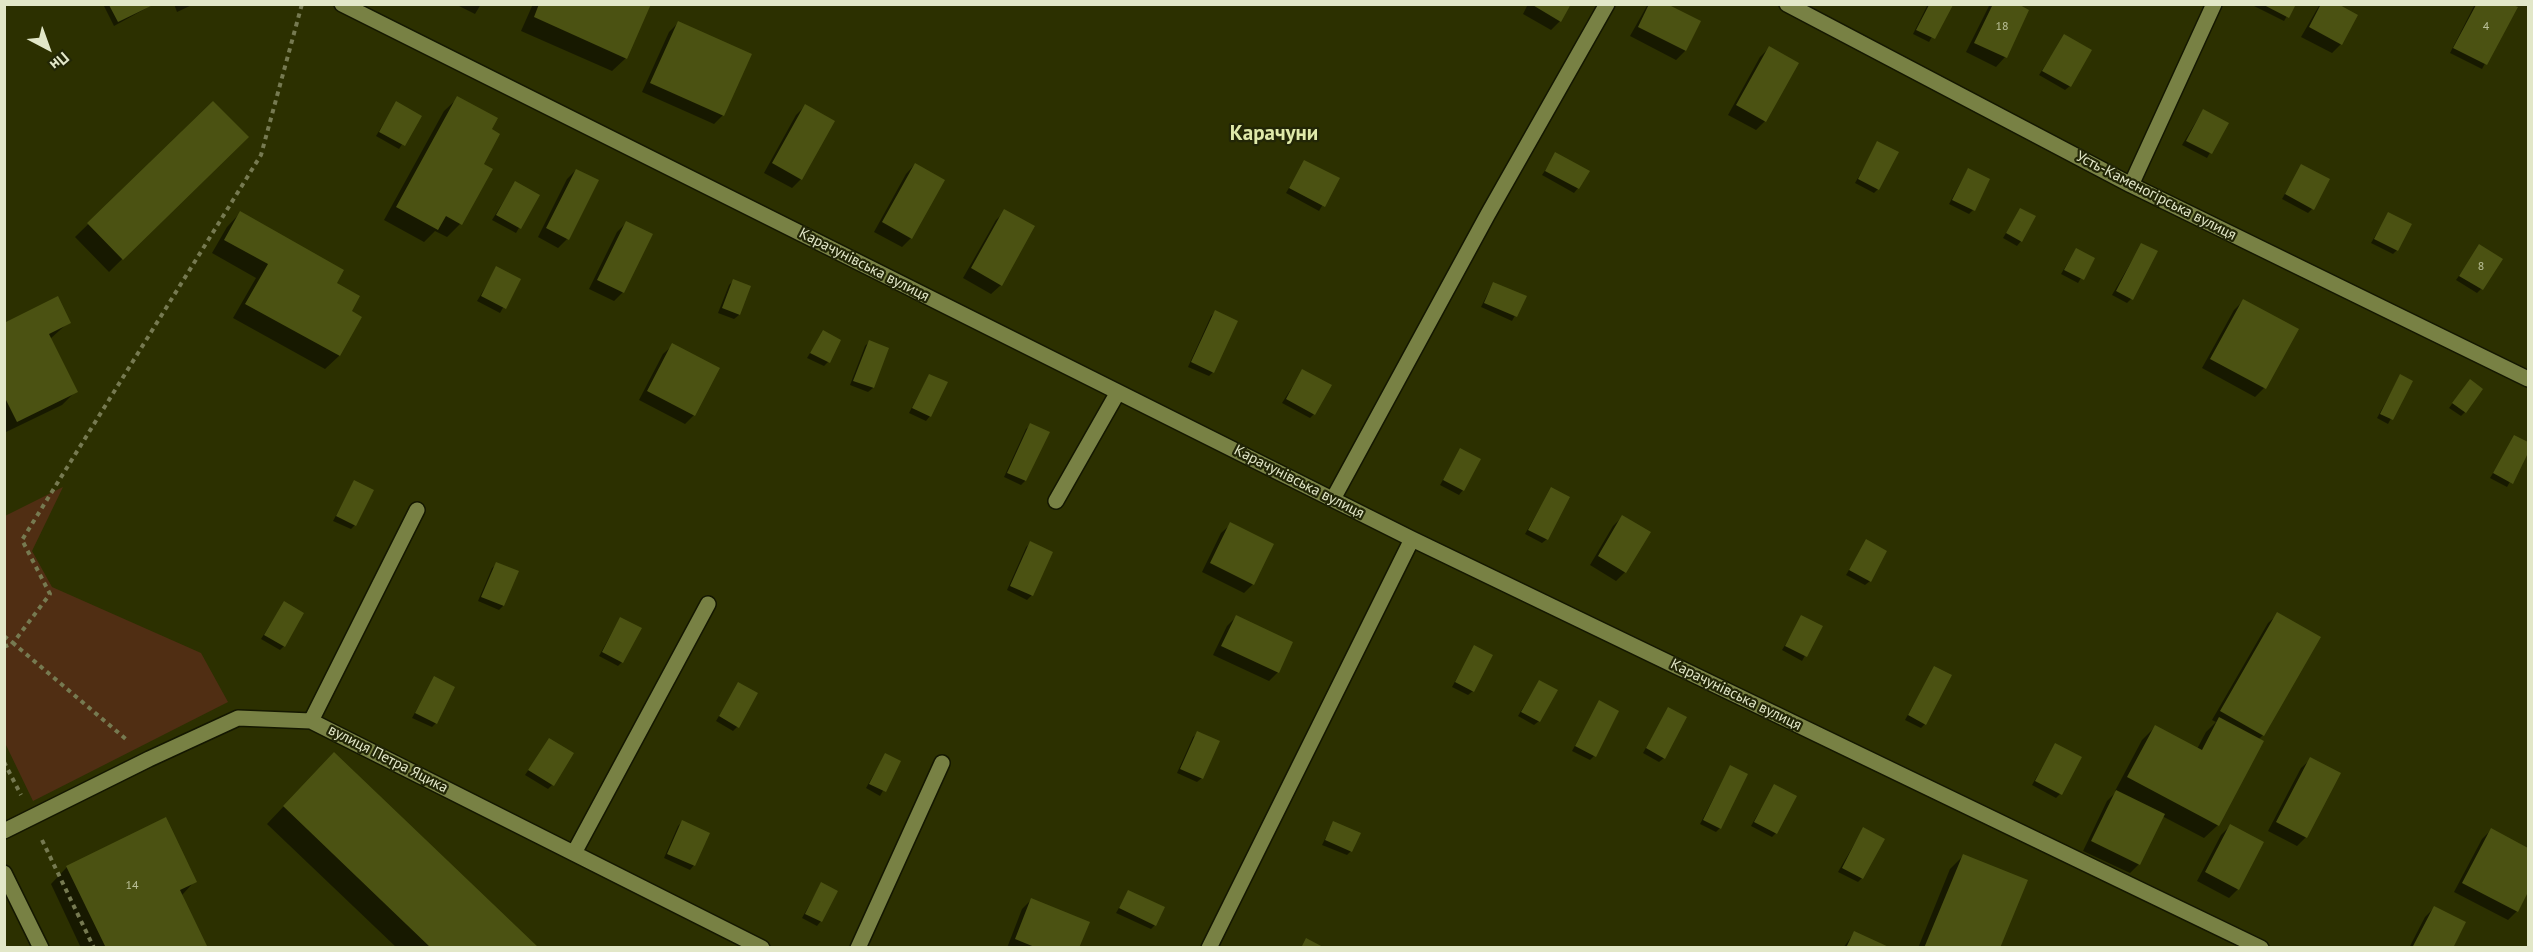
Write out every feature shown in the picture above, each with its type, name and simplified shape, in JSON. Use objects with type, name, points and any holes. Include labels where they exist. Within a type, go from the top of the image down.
[{"type":"street","name":"Карачунівська вулиця","points":[[342,4],[1412,539],[2261,948]]},
{"type":"street","points":[[1333,499],[1488,214],[1607,4]]},
{"type":"street","name":"Усть-Каменогірська вулиця","points":[[1787,4],[2131,185],[2529,379]]},
{"type":"street","points":[[2131,185],[2214,4]]},
{"type":"street","points":[[1056,501],[1118,392]]},
{"type":"street","points":[[311,721],[417,510]]},
{"type":"street","points":[[1209,948],[1412,539]]},
{"type":"street","points":[[574,853],[708,604]]},
{"type":"street","name":"вулиця Петра Яцика","points":[[4,831],[238,718],[311,721],[762,948]]},
{"type":"street","points":[[858,948],[942,763]]},
{"type":"street","points":[[4,873],[41,948]]},
{"type":"path","points":[[4,647],[13,643],[50,594],[22,540],[261,154],[302,4]]},
{"type":"path","points":[[4,636],[149,759]]},
{"type":"path","points":[[4,762],[94,948]]},
{"type":"shaded area","points":[[63,487],[32,551],[52,587],[201,653],[228,702],[33,801],[5,743],[5,516]]},
{"type":"building","points":[[539,4],[651,4],[627,59],[534,17]]},
{"type":"building","points":[[1531,4],[1571,4],[1561,22]]},
{"type":"building","points":[[1649,4],[1667,4],[1701,21],[1686,51],[1638,27]]},
{"type":"building","points":[[1993,4],[2018,4],[2029,10],[2007,58],[1974,43]]},
{"type":"building","points":[[2262,4],[2296,4],[2289,18]]},
{"type":"building","points":[[2321,4],[2338,4],[2358,15],[2342,45],[2309,27]]},
{"type":"building","points":[[109,5],[153,5],[118,22]]},
{"type":"building","points":[[1929,5],[1953,5],[1935,39],[1916,30]]},
{"type":"building","points":[[2476,5],[2518,7],[2487,65],[2453,48]]},
{"type":"building","points":[[678,21],[752,54],[724,116],[650,83]]},
{"type":"building","points":[[2064,34],[2092,50],[2071,87],[2042,71]]},
{"type":"building","points":[[1769,46],[1799,63],[1766,122],[1736,105]]},
{"type":"building","points":[[457,96],[498,118],[492,129],[500,134],[484,164],[493,169],[462,225],[446,216],[438,230],[396,207]]},
{"type":"building","points":[[213,101],[249,137],[123,260],[87,223]]},
{"type":"building","points":[[396,101],[422,116],[405,146],[379,132]]},
{"type":"building","points":[[805,104],[835,121],[802,180],[772,163]]},
{"type":"building","points":[[2203,109],[2229,123],[2212,154],[2186,141]]},
{"type":"building","points":[[1877,141],[1899,152],[1879,190],[1858,179]]},
{"type":"building","points":[[1555,152],[1590,171],[1579,189],[1545,171]]},
{"type":"building","points":[[1304,160],[1340,178],[1325,207],[1289,188]]},
{"type":"building","points":[[915,163],[945,180],[912,239],[882,222]]},
{"type":"building","points":[[2301,164],[2330,179],[2314,210],[2285,194]]},
{"type":"building","points":[[1968,168],[1990,179],[1975,211],[1952,200]]},
{"type":"building","points":[[576,169],[599,180],[569,240],[546,228]]},
{"type":"building","points":[[515,181],[540,195],[521,229],[496,215]]},
{"type":"building","points":[[2020,208],[2036,216],[2022,242],[2006,233]]},
{"type":"building","points":[[1004,209],[1035,226],[1002,286],[971,268]]},
{"type":"building","points":[[240,211],[344,270],[337,283],[360,296],[352,311],[362,317],[340,356],[245,304],[268,264],[224,240]]},
{"type":"building","points":[[2388,212],[2412,224],[2398,251],[2374,239]]},
{"type":"building","points":[[626,221],[653,234],[624,293],[597,280]]},
{"type":"building","points":[[2141,243],[2158,251],[2133,300],[2116,291]]},
{"type":"building","points":[[2479,244],[2503,259],[2483,290],[2459,276]]},
{"type":"building","points":[[2076,248],[2095,258],[2084,280],[2064,270]]},
{"type":"building","points":[[496,266],[521,279],[506,309],[481,296]]},
{"type":"building","points":[[733,279],[751,286],[740,315],[722,308]]},
{"type":"building","points":[[1493,282],[1527,296],[1517,317],[1484,303]]},
{"type":"building","points":[[58,296],[71,323],[49,334],[78,392],[17,422],[4,396],[4,323]]},
{"type":"building","points":[[2243,299],[2299,329],[2266,389],[2210,359]]},
{"type":"building","points":[[1215,310],[1238,321],[1214,373],[1191,362]]},
{"type":"building","points":[[823,330],[841,340],[830,363],[810,353]]},
{"type":"building","points":[[869,340],[889,348],[874,388],[853,381]]},
{"type":"building","points":[[672,343],[720,368],[695,416],[647,391]]},
{"type":"building","points":[[1302,369],[1332,385],[1315,415],[1286,399]]},
{"type":"building","points":[[929,374],[948,382],[931,417],[912,408]]},
{"type":"building","points":[[2400,374],[2413,381],[2393,420],[2380,414]]},
{"type":"building","points":[[2470,379],[2483,389],[2466,413],[2452,403]]},
{"type":"building","points":[[1030,423],[1050,432],[1026,481],[1007,473]]},
{"type":"building","points":[[2514,435],[2528,442],[2528,453],[2513,484],[2493,473]]},
{"type":"building","points":[[1460,448],[1481,459],[1464,491],[1443,480]]},
{"type":"building","points":[[354,480],[374,490],[356,526],[336,516]]},
{"type":"building","points":[[1551,487],[1570,497],[1548,540],[1528,530]]},
{"type":"building","points":[[1622,515],[1651,532],[1626,573],[1598,556]]},
{"type":"building","points":[[1230,522],[1274,544],[1254,585],[1210,563]]},
{"type":"building","points":[[1866,539],[1887,551],[1871,582],[1849,570]]},
{"type":"building","points":[[1030,541],[1053,552],[1033,596],[1010,586]]},
{"type":"building","points":[[496,562],[519,571],[504,606],[481,597]]},
{"type":"building","points":[[284,601],[304,613],[285,647],[264,635]]},
{"type":"building","points":[[2277,612],[2321,637],[2264,736],[2220,711]]},
{"type":"building","points":[[1236,615],[1293,642],[1279,673],[1221,646]]},
{"type":"building","points":[[1801,615],[1823,626],[1807,657],[1785,646]]},
{"type":"building","points":[[620,617],[642,628],[623,663],[602,652]]},
{"type":"building","points":[[1474,645],[1493,655],[1474,692],[1455,682]]},
{"type":"building","points":[[1934,666],[1952,675],[1926,725],[1908,715]]},
{"type":"building","points":[[434,676],[455,687],[437,724],[415,713]]},
{"type":"building","points":[[1539,680],[1558,690],[1540,722],[1521,712]]},
{"type":"building","points":[[738,682],[758,693],[739,728],[719,716]]},
{"type":"building","points":[[1599,700],[1619,711],[1596,757],[1575,746]]},
{"type":"building","points":[[1668,707],[1687,717],[1665,759],[1646,748]]},
{"type":"building","points":[[2219,717],[2264,741],[2219,826],[2127,777],[2155,725],[2202,750]]},
{"type":"building","points":[[1197,731],[1220,741],[1203,779],[1180,769]]},
{"type":"building","points":[[549,738],[574,753],[554,786],[528,770]]},
{"type":"building","points":[[2055,743],[2082,757],[2062,795],[2035,781]]},
{"type":"building","points":[[334,752],[539,948],[431,948],[283,806]]},
{"type":"building","points":[[885,753],[901,761],[886,792],[869,784]]},
{"type":"building","points":[[2310,757],[2341,773],[2307,838],[2276,822]]},
{"type":"building","points":[[1730,765],[1748,774],[1721,829],[1703,820]]},
{"type":"building","points":[[1774,784],[1797,796],[1777,834],[1754,822]]},
{"type":"building","points":[[2116,790],[2165,814],[2140,865],[2091,841]]},
{"type":"building","points":[[166,817],[197,882],[180,890],[208,948],[106,948],[66,866]]},
{"type":"building","points":[[682,820],[710,833],[695,866],[667,854]]},
{"type":"building","points":[[1333,821],[1361,833],[1352,852],[1325,840]]},
{"type":"building","points":[[2230,824],[2264,842],[2239,890],[2205,872]]},
{"type":"building","points":[[1863,827],[1885,839],[1863,879],[1842,868]]},
{"type":"building","points":[[2491,828],[2528,848],[2528,892],[2518,912],[2462,883]]},
{"type":"building","points":[[1963,854],[2028,880],[2000,948],[1924,948]]},
{"type":"building","points":[[821,882],[838,891],[822,922],[805,914]]},
{"type":"building","points":[[1128,890],[1165,907],[1156,926],[1119,908]]},
{"type":"building","points":[[1031,898],[1090,922],[1079,948],[1037,948],[1015,939]]},
{"type":"building","points":[[2434,906],[2466,922],[2453,948],[2412,948]]},
{"type":"building","points":[[1854,931],[1891,948],[1846,948]]},
{"type":"building","points":[[1306,938],[1325,948],[1301,948]]},
{"type":"district","name":"Карачуни","points":[[1274,134]]}]
